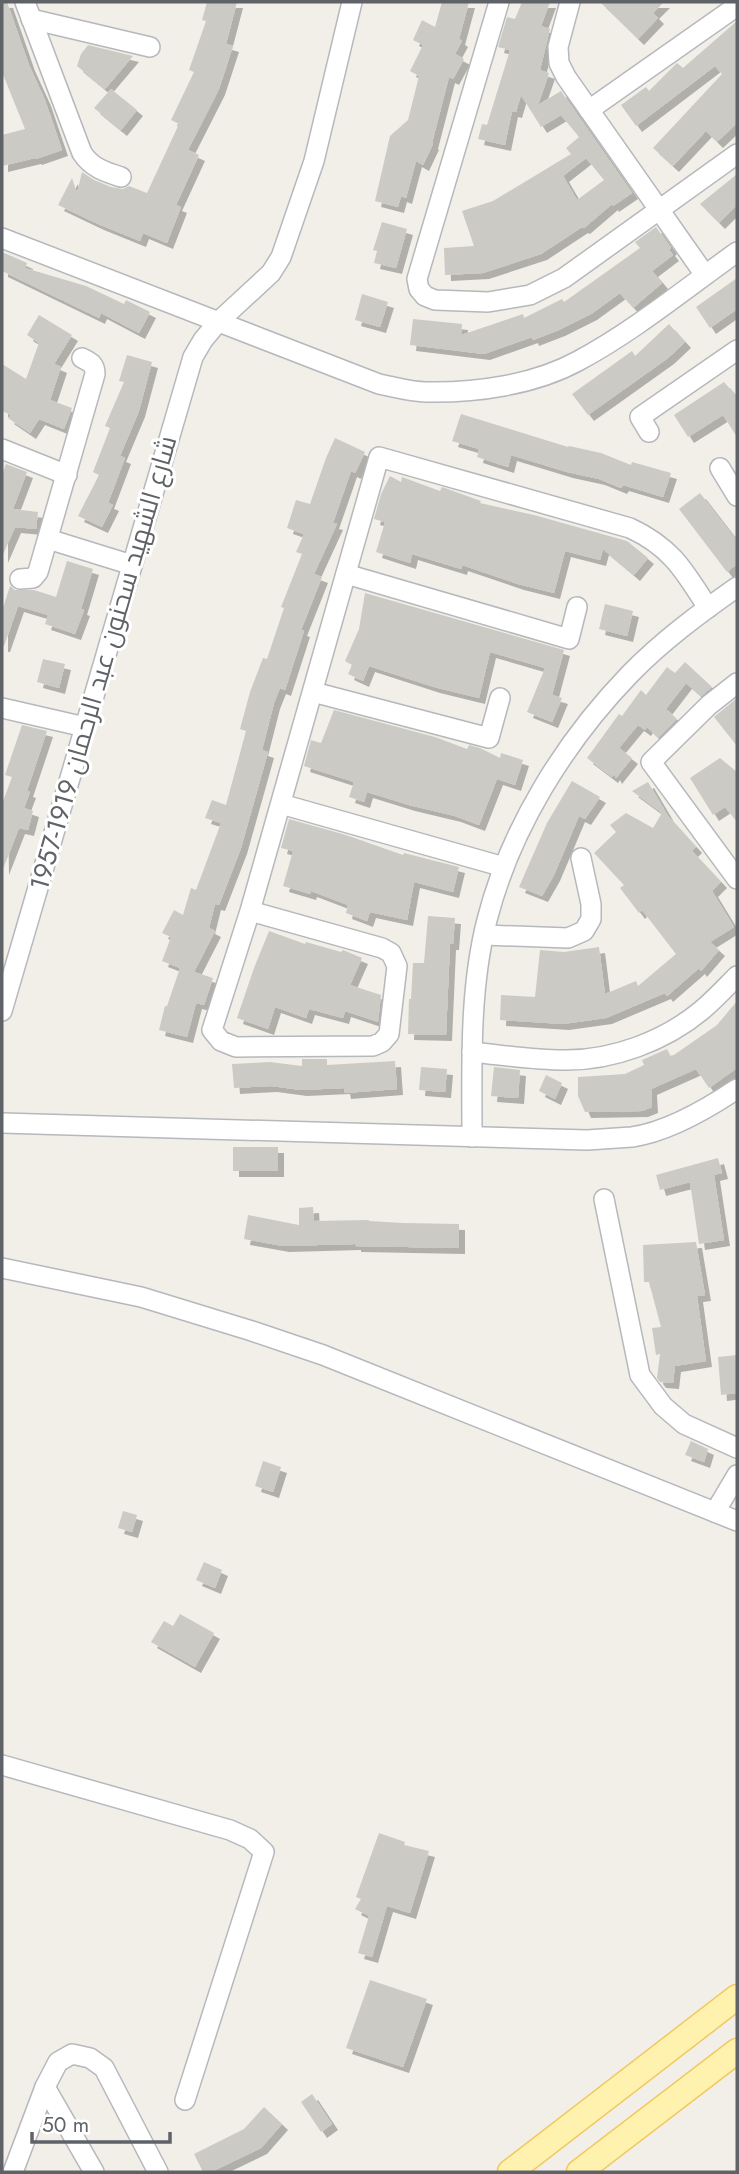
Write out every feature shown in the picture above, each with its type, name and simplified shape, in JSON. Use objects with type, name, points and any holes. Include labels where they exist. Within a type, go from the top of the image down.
[{"type":"main road","points":[[510,2172],[737,1997]]},
{"type":"main road","points":[[579,2172],[737,2051]]},
{"type":"street","name":"شارع الشهيد سحنون عبد الرحمان 1919-1957","points":[[2,1011],[193,357],[218,322],[271,273],[290,237],[314,161],[352,2]]},
{"type":"street","points":[[499,2],[417,279],[419,289],[425,296],[435,300],[488,302],[530,295],[564,278],[737,154]]},
{"type":"street","points":[[570,2],[558,47],[559,63],[566,77],[705,275]]},
{"type":"street","points":[[589,110],[737,6]]},
{"type":"street","points":[[28,10],[149,47]]},
{"type":"street","points":[[28,10],[82,153],[90,163],[101,170],[121,177]]},
{"type":"street","points":[[2,238],[379,384],[425,392],[469,390],[526,381],[576,363],[616,338],[737,252]]},
{"type":"street","points":[[649,432],[640,417],[737,350]]},
{"type":"street","points":[[20,579],[33,578],[38,572],[67,475],[95,374],[95,367],[91,362],[82,358]]},
{"type":"street","points":[[2,449],[67,475]]},
{"type":"street","points":[[250,911],[382,948],[391,953],[397,966],[389,1034],[382,1042],[373,1046],[236,1047],[221,1041],[212,1030],[250,911],[380,457],[630,528],[652,538],[685,571],[708,608]]},
{"type":"street","points":[[720,468],[737,496]]},
{"type":"street","points":[[48,540],[132,565]]},
{"type":"street","points":[[346,574],[569,639],[577,607]]},
{"type":"street","points":[[472,1137],[472,1052],[477,971],[487,920],[504,867],[530,813],[561,760],[630,673],[670,637],[737,587]]},
{"type":"street","points":[[737,683],[709,705],[651,762],[737,879]]},
{"type":"street","points":[[313,692],[489,738],[500,698]]},
{"type":"street","points":[[3,713],[85,727]]},
{"type":"street","points":[[281,804],[504,867]]},
{"type":"street","points":[[484,934],[568,938],[584,931],[591,919],[591,904],[581,858]]},
{"type":"street","points":[[472,1052],[564,1060],[599,1057],[637,1047],[670,1032],[702,1010],[737,976]]},
{"type":"street","points":[[2,1123],[587,1140],[635,1136],[673,1124],[711,1107],[737,1089]]},
{"type":"street","points":[[604,1199],[640,1375],[663,1406],[684,1424],[737,1448]]},
{"type":"street","points":[[2,1268],[141,1297],[264,1335],[385,1380],[737,1521]]},
{"type":"street","points":[[715,1512],[737,1475]]},
{"type":"street","points":[[2,1765],[230,1830],[250,1839],[264,1852],[185,2100]]},
{"type":"street","points":[[19,2167],[46,2087],[58,2062],[72,2054],[90,2058],[104,2068],[158,2172]]},
{"type":"street","points":[[46,2087],[94,2172]]},
{"type":"building","points":[[2,2],[7,2],[62,150],[2,166],[2,135],[25,129],[2,72]]},
{"type":"building","points":[[207,2],[237,2],[226,44],[233,46],[219,89],[188,150],[199,155],[176,205],[181,207],[167,243],[143,233],[140,241],[58,205],[72,178],[77,193],[82,172],[111,187],[123,189],[129,186],[147,193],[179,124],[171,120],[194,72],[189,70],[206,21],[202,20]]},
{"type":"building","points":[[442,2],[469,2],[459,39],[462,41],[455,54],[464,59],[453,79],[449,77],[433,144],[423,165],[416,161],[406,198],[401,196],[398,207],[375,201],[390,136],[408,120],[419,76],[410,71],[423,45],[413,40],[422,20],[435,27]]},
{"type":"building","points":[[522,2],[550,2],[541,26],[550,29],[540,70],[549,73],[538,105],[561,91],[632,193],[613,206],[612,204],[584,228],[541,254],[483,273],[445,275],[444,248],[474,246],[462,211],[493,201],[571,154],[566,148],[579,137],[561,115],[541,127],[521,95],[516,112],[512,111],[505,145],[478,139],[482,124],[487,125],[510,50],[498,47],[507,17],[515,19]],"holes":[[[586,158],[604,180],[577,200],[563,176]]]},
{"type":"building","points":[[600,2],[664,2],[653,13],[658,18],[638,39]]},
{"type":"building","points":[[737,21],[737,123],[717,142],[706,131],[673,166],[653,148],[722,74],[715,66],[636,126],[621,105],[646,87],[649,91],[677,63],[683,68]]},
{"type":"building","points":[[88,45],[133,56],[105,89],[77,66]]},
{"type":"building","points":[[111,89],[137,110],[121,130],[94,108]]},
{"type":"building","points":[[737,174],[737,205],[719,223],[700,204]]},
{"type":"building","points":[[382,222],[407,229],[396,268],[374,263],[377,251],[373,250]]},
{"type":"building","points":[[656,227],[673,255],[652,271],[662,283],[633,308],[620,293],[591,314],[559,330],[484,354],[410,345],[413,319],[462,324],[461,335],[523,314],[524,318],[562,299],[564,302],[640,248],[635,242]]},
{"type":"building","points":[[2,252],[27,263],[25,268],[86,286],[124,304],[126,300],[150,312],[139,333],[101,313],[99,318],[2,271]]},
{"type":"building","points":[[737,278],[737,309],[710,328],[696,307]]},
{"type":"building","points":[[362,294],[388,302],[380,327],[355,320]]},
{"type":"building","points":[[39,315],[72,335],[54,364],[61,367],[50,400],[72,408],[64,429],[39,419],[30,433],[8,418],[11,415],[2,411],[2,364],[26,379],[39,343],[27,335]]},
{"type":"building","points":[[669,324],[685,342],[668,358],[588,415],[572,394],[632,351],[635,356]]},
{"type":"building","points":[[127,355],[152,362],[139,411],[120,456],[125,458],[108,503],[113,505],[102,527],[78,516],[99,475],[93,472],[110,428],[105,426],[124,382],[119,381]]},
{"type":"building","points":[[724,382],[737,397],[737,437],[723,415],[688,437],[674,415]]},
{"type":"building","points":[[461,414],[568,447],[601,453],[631,465],[632,462],[671,473],[663,497],[623,485],[621,488],[599,479],[511,455],[508,467],[477,457],[479,449],[452,441]]},
{"type":"building","points":[[335,438],[365,452],[355,473],[351,471],[333,523],[337,524],[314,574],[322,577],[301,630],[304,631],[285,690],[280,688],[274,703],[262,750],[268,752],[241,848],[219,905],[215,904],[209,928],[215,931],[194,972],[213,978],[204,1005],[196,1003],[187,1037],[159,1030],[180,968],[162,961],[171,937],[162,933],[174,910],[183,915],[191,888],[196,890],[221,823],[205,818],[212,800],[226,805],[246,731],[240,729],[250,692],[263,658],[267,659],[284,608],[281,607],[302,554],[296,552],[304,534],[287,528],[296,500],[310,504]]},
{"type":"building","points":[[6,464],[27,472],[13,509],[38,512],[36,529],[15,527],[2,557],[2,475]]},
{"type":"building","points":[[390,476],[401,482],[402,477],[440,491],[442,487],[481,501],[480,503],[627,541],[648,558],[634,575],[603,549],[600,560],[565,551],[554,593],[462,565],[461,569],[412,554],[410,563],[376,552],[385,522],[374,519],[381,494]]},
{"type":"building","points":[[700,493],[737,541],[737,564],[727,572],[679,509]]},
{"type":"building","points":[[67,561],[93,569],[81,609],[84,610],[75,634],[45,624],[48,615],[18,606],[2,646],[2,611],[10,586],[15,590],[34,590],[56,597]]},
{"type":"building","points":[[365,593],[564,650],[552,695],[562,698],[552,722],[527,712],[545,668],[490,652],[479,698],[369,666],[363,681],[348,674],[352,665],[345,661],[359,629]]},
{"type":"building","points":[[605,604],[633,611],[627,636],[599,629]]},
{"type":"building","points":[[43,659],[65,664],[59,688],[37,682]]},
{"type":"building","points":[[685,662],[712,687],[701,696],[686,683],[666,709],[677,719],[658,738],[647,727],[645,730],[638,725],[619,748],[632,758],[616,778],[614,774],[612,777],[587,758],[619,714],[622,716],[641,690],[646,695],[667,667],[675,673]]},
{"type":"building","points":[[737,698],[737,746],[714,717]]},
{"type":"building","points":[[334,710],[435,737],[467,749],[469,745],[480,748],[500,758],[501,753],[523,760],[515,785],[497,779],[479,825],[367,792],[364,802],[349,797],[354,782],[304,766],[311,740],[321,743]]},
{"type":"building","points":[[22,725],[47,731],[27,791],[30,792],[24,808],[33,811],[28,830],[19,828],[3,869],[2,804],[12,777],[5,775]]},
{"type":"building","points":[[720,758],[737,772],[737,822],[725,807],[713,815],[690,778]]},
{"type":"building","points":[[572,781],[600,797],[585,819],[579,816],[542,896],[519,887],[547,823]]},
{"type":"building","points":[[648,782],[668,816],[696,847],[692,851],[721,882],[712,891],[734,927],[710,942],[719,950],[701,971],[699,968],[667,996],[665,993],[606,1018],[563,1024],[500,1020],[501,995],[535,997],[540,950],[564,952],[599,947],[605,994],[636,981],[638,986],[676,954],[642,910],[639,913],[620,888],[624,885],[594,853],[616,832],[610,825],[626,813],[653,828],[662,813],[632,791]]},
{"type":"building","points":[[289,819],[403,855],[404,853],[459,867],[453,892],[414,882],[407,920],[370,912],[367,921],[346,913],[348,905],[311,891],[310,894],[283,886],[293,851],[281,848]]},
{"type":"building","points":[[428,916],[455,918],[453,944],[450,944],[446,1035],[408,1034],[413,963],[424,963]]},
{"type":"building","points":[[269,931],[305,944],[306,942],[341,952],[343,950],[362,958],[350,985],[381,995],[378,1022],[345,1011],[343,1018],[309,1009],[306,1018],[275,1007],[268,1029],[237,1018]]},
{"type":"building","points":[[737,1001],[737,1068],[709,1088],[696,1069],[651,1089],[652,1107],[642,1111],[585,1112],[578,1096],[578,1077],[625,1074],[644,1065],[642,1060],[667,1049],[671,1057],[717,1025]]},
{"type":"building","points":[[302,1059],[327,1059],[327,1065],[395,1061],[397,1089],[345,1093],[344,1088],[234,1088],[232,1064],[270,1062],[302,1066]]},
{"type":"building","points":[[421,1067],[447,1069],[445,1092],[419,1090]]},
{"type":"building","points":[[494,1067],[520,1070],[518,1098],[491,1096]]},
{"type":"building","points":[[546,1075],[562,1083],[555,1099],[539,1091]]},
{"type":"building","points":[[233,1147],[278,1147],[278,1171],[233,1171]]},
{"type":"building","points":[[718,1158],[722,1173],[714,1175],[724,1240],[699,1244],[690,1182],[660,1190],[656,1175]]},
{"type":"building","points":[[313,1207],[314,1221],[369,1220],[459,1224],[459,1248],[355,1244],[283,1246],[244,1239],[248,1215],[299,1225],[299,1208]]},
{"type":"building","points":[[696,1242],[705,1295],[697,1296],[706,1361],[675,1366],[673,1383],[660,1382],[657,1378],[660,1354],[656,1355],[652,1328],[661,1327],[649,1282],[644,1282],[643,1245]]},
{"type":"building","points":[[737,1355],[737,1393],[721,1395],[718,1357]]},
{"type":"building","points":[[691,1441],[708,1449],[704,1462],[685,1455]]},
{"type":"building","points":[[263,1461],[281,1467],[273,1492],[255,1486]]},
{"type":"building","points":[[123,1511],[137,1515],[132,1532],[118,1528]]},
{"type":"building","points":[[204,1562],[222,1570],[215,1588],[196,1580]]},
{"type":"building","points":[[180,1614],[214,1633],[195,1667],[151,1642],[164,1621],[173,1626]]},
{"type":"building","points":[[379,1833],[405,1842],[404,1845],[429,1851],[410,1913],[387,1906],[372,1957],[358,1953],[369,1916],[355,1909],[361,1899],[356,1897]]},
{"type":"building","points":[[370,1980],[427,1999],[403,2067],[346,2048]]},
{"type":"building","points":[[312,2094],[332,2124],[321,2132],[301,2102]]},
{"type":"building","points":[[264,2107],[282,2124],[261,2148],[211,2172],[203,2172],[194,2154],[244,2129]]}]
